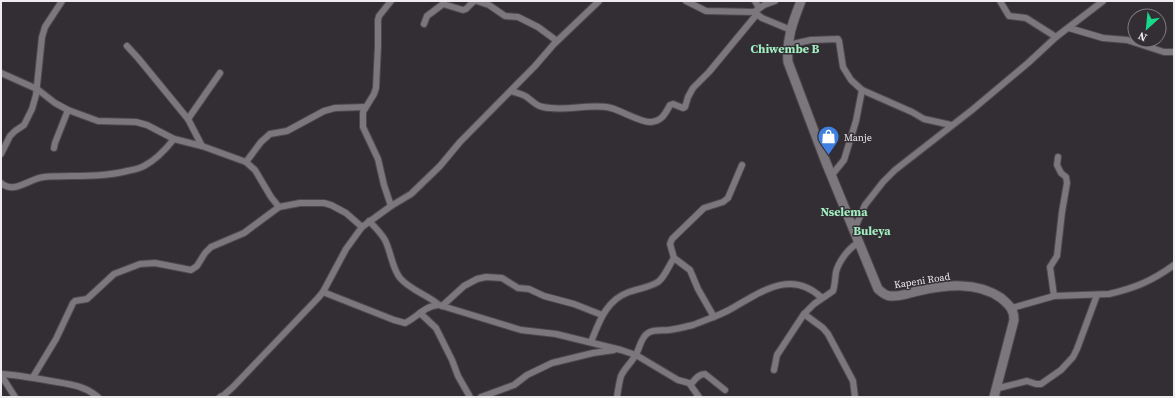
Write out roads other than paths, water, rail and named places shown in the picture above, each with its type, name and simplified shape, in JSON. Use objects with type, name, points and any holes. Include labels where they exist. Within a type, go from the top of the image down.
[{"type":"main road","name":"Kapeni Road","points":[[801,1],[791,30],[788,45],[788,62],[831,176],[860,242],[878,289],[887,295],[896,296],[930,289],[969,286],[990,292],[1012,308]]},
{"type":"main road","points":[[994,393],[1012,330],[1014,320],[1012,308]]},
{"type":"street","points":[[1,154],[13,133],[25,124],[32,109],[37,89],[40,49],[43,32],[62,1]]},
{"type":"street","points":[[391,1],[379,16],[376,88],[374,94],[365,107],[362,116],[363,127],[378,158],[384,186],[391,206]]},
{"type":"street","points":[[424,24],[427,16],[443,4],[463,10],[474,1]]},
{"type":"street","points":[[477,1],[489,5],[505,16],[518,17],[538,27],[557,41]]},
{"type":"street","points":[[220,397],[224,395],[257,362],[323,292],[346,249],[362,227],[391,206],[411,194],[440,166],[460,142],[511,91],[557,41],[599,1]]},
{"type":"street","points":[[686,1],[706,11],[757,11],[791,30]]},
{"type":"street","points":[[755,1],[757,11]]},
{"type":"street","points":[[511,91],[528,97],[536,105],[544,107],[600,107],[624,112],[643,122],[656,121],[664,117],[670,105],[673,104],[683,108],[685,107],[692,88],[709,72],[757,11],[764,5],[775,1]]},
{"type":"street","points":[[1000,1],[1009,16],[1026,18],[1056,37]]},
{"type":"street","points":[[854,230],[865,205],[883,182],[895,170],[1028,63],[1056,37],[1103,1]]},
{"type":"street","points":[[1069,28],[1103,38],[1127,40],[1164,52],[1174,52]]},
{"type":"street","points":[[788,45],[810,40],[838,39],[843,67],[851,80],[862,90],[912,112],[924,119],[951,125]]},
{"type":"street","points":[[127,46],[188,120],[202,146]]},
{"type":"street","points":[[1,73],[37,89],[55,103],[68,110],[98,120],[136,122],[147,125],[174,139],[202,146],[246,162],[255,170],[271,197],[279,207]]},
{"type":"street","points":[[188,120],[220,73]]},
{"type":"street","points":[[831,176],[841,165],[846,156],[856,121],[862,90]]},
{"type":"street","points":[[246,162],[251,158],[261,142],[270,134],[287,131],[324,111],[335,108],[365,107]]},
{"type":"street","points":[[54,148],[54,143],[68,110]]},
{"type":"street","points":[[1,183],[14,188],[40,178],[83,175],[101,176],[136,169],[144,166],[165,150],[174,139]]},
{"type":"street","points":[[1054,296],[1050,267],[1057,256],[1067,184],[1066,177],[1061,173],[1057,165],[1058,158]]},
{"type":"street","points":[[714,317],[698,289],[690,270],[674,258],[670,244],[672,239],[704,208],[723,202],[728,198],[742,165]]},
{"type":"street","points":[[33,377],[56,339],[73,303],[75,301],[87,300],[114,274],[140,264],[155,262],[191,270],[194,269],[211,247],[244,233],[279,207],[300,203],[324,203],[332,205],[346,213],[362,227]]},
{"type":"street","points":[[369,221],[385,241],[390,257],[400,278],[405,283],[441,305],[521,330],[556,334],[622,350],[636,355],[678,380],[691,384],[699,397]]},
{"type":"street","points":[[774,370],[774,361],[777,355],[804,314],[814,304],[833,291],[836,273],[839,266],[849,250],[860,242]]},
{"type":"street","points":[[591,342],[602,315],[609,305],[617,298],[628,292],[659,281],[674,258]]},
{"type":"street","points":[[1012,308],[1054,296],[1109,294],[1143,284],[1174,265]]},
{"type":"street","points":[[323,292],[402,323],[406,323],[432,306],[441,305],[464,286],[486,277],[504,279],[518,288],[529,289],[544,296],[582,306],[602,315]]},
{"type":"street","points":[[617,397],[624,371],[636,355],[642,338],[648,333],[654,331],[680,329],[714,317],[770,287],[778,285],[800,285],[814,291],[822,298]]},
{"type":"street","points":[[994,393],[1026,381],[1041,384],[1065,367],[1077,349],[1097,295]]},
{"type":"street","points":[[420,313],[436,328],[452,360],[458,376],[470,397]]},
{"type":"street","points":[[804,314],[823,328],[828,334],[853,381],[855,397]]},
{"type":"street","points":[[481,397],[514,385],[527,375],[552,363],[593,353],[616,349],[622,350]]},
{"type":"street","points":[[691,384],[698,376],[705,374],[725,390]]},
{"type":"street","points":[[1,375],[33,377],[75,385],[88,390],[98,397]]},
{"type":"street","points":[[1,375],[15,397]]},
{"type":"place","name":"Manje","points":[[829,156]]},
{"type":"district","name":"Chiwembe B","points":[[785,49]]},
{"type":"district","name":"Nselema","points":[[844,212]]},
{"type":"district","name":"Buleya","points":[[872,231]]}]
